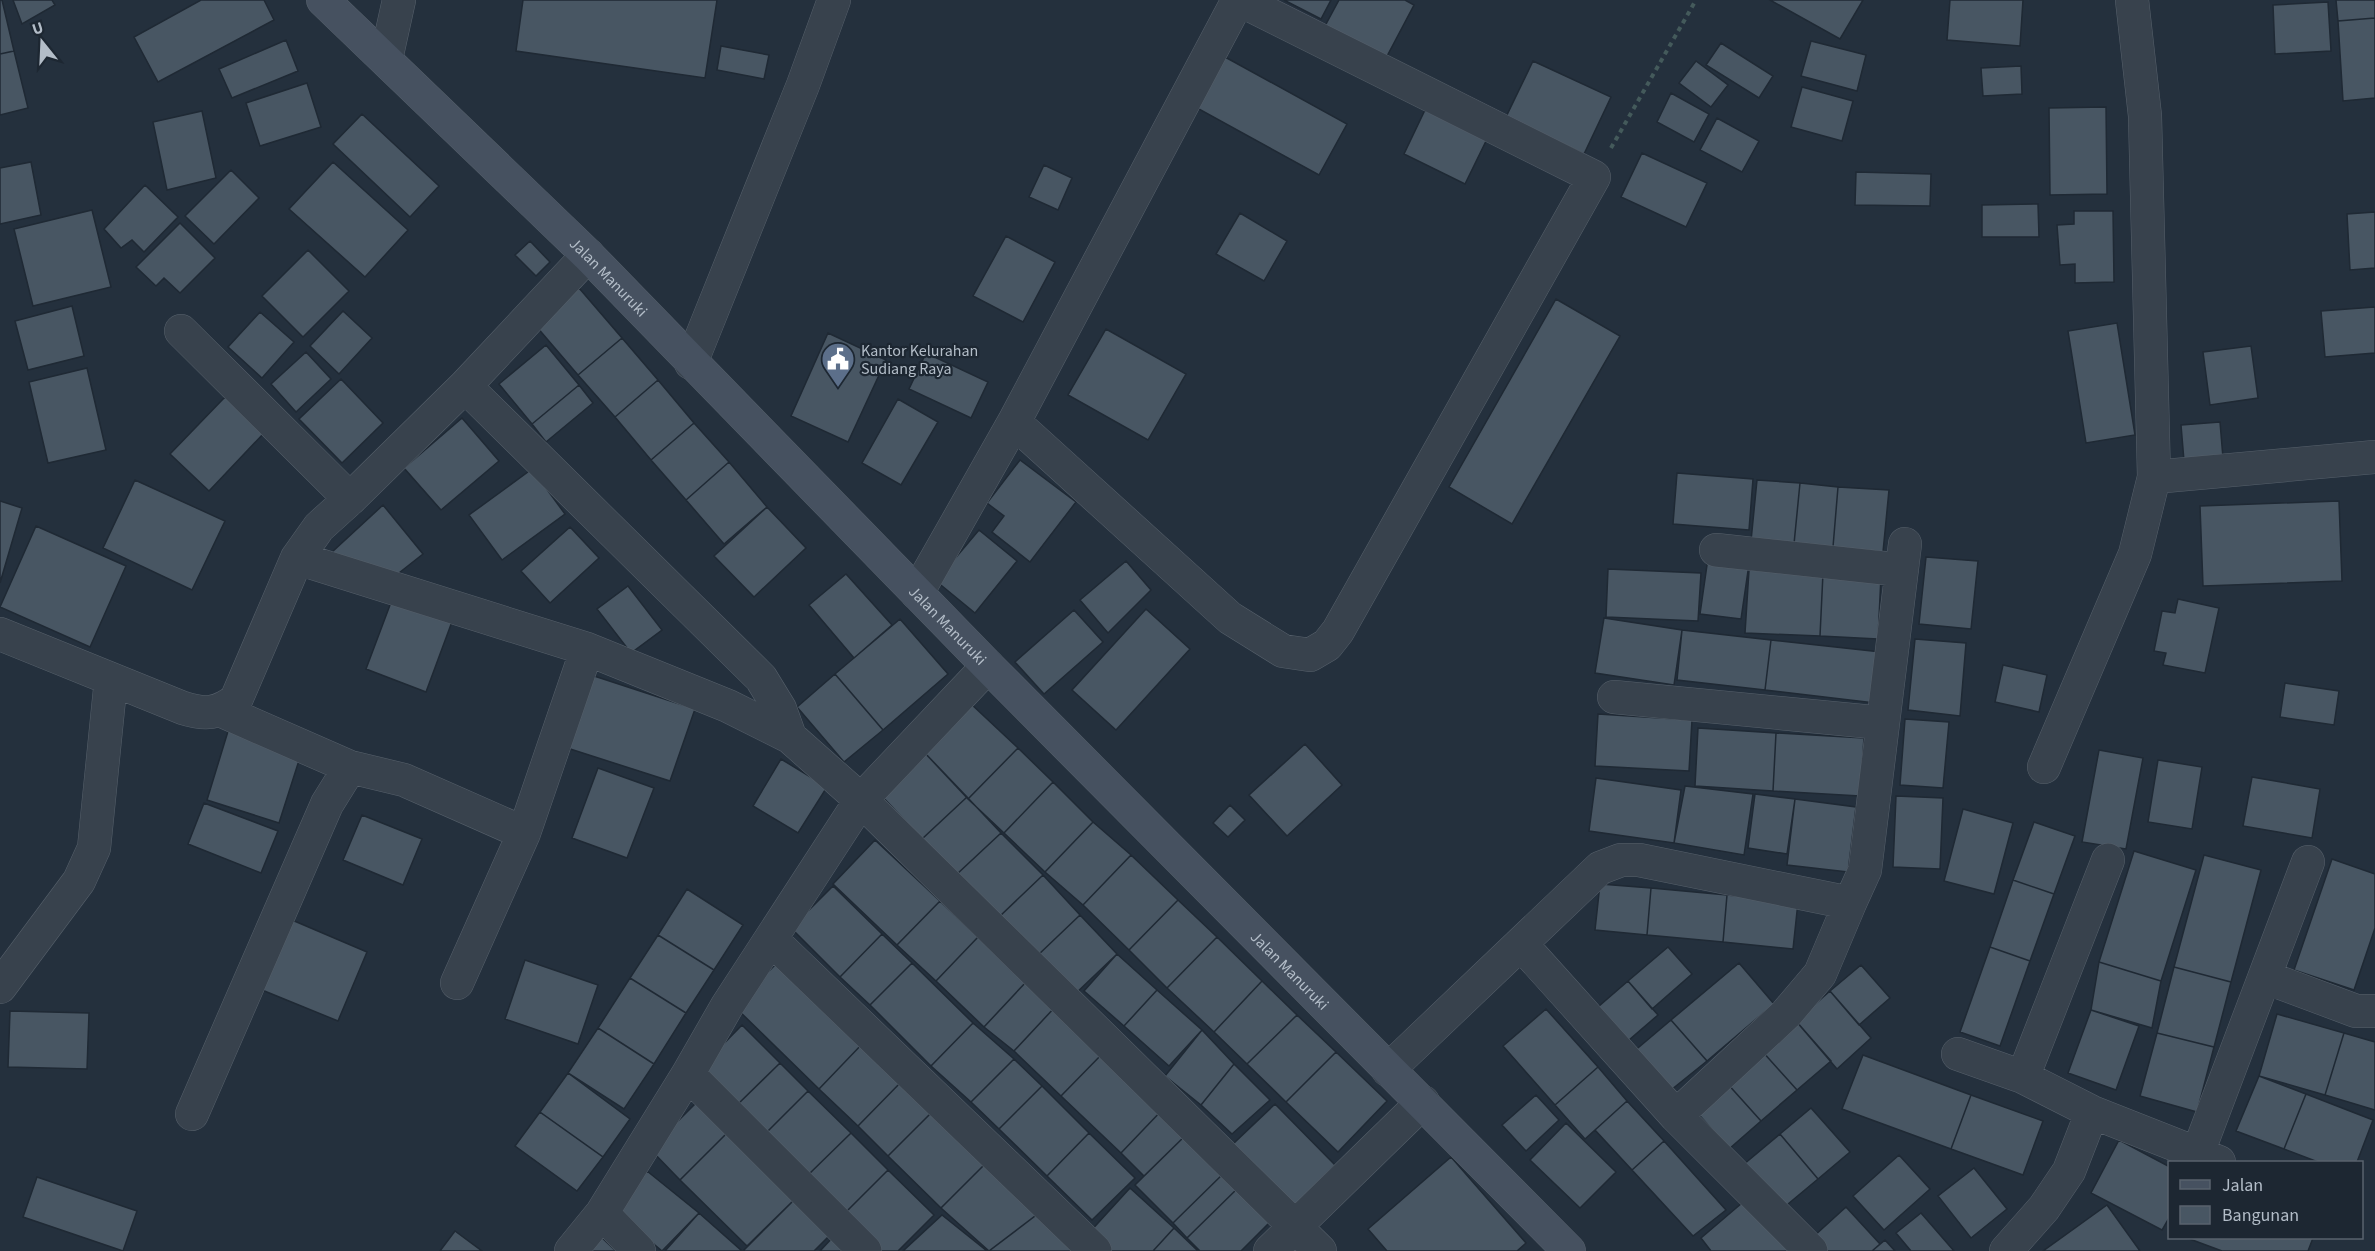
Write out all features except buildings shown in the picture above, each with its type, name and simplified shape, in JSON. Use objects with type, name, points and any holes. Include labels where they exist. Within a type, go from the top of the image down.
[{"type":"street","name":"Jalan Manuruki","points":[[323,0],[588,255],[988,666],[1569,1251]]},
{"type":"street","points":[[386,59],[399,0]]},
{"type":"street","points":[[691,363],[803,85],[834,0]]},
{"type":"street","points":[[917,593],[1014,422],[1239,0],[1594,177],[1338,631],[1327,645],[1310,655],[1283,651],[1230,618],[1014,422]]},
{"type":"street","points":[[2044,767],[2135,554],[2154,477],[2145,116],[2132,0]]},
{"type":"street","points":[[0,634],[203,714],[222,711],[236,700],[297,558],[319,526],[350,499],[465,386],[588,255]]},
{"type":"street","points":[[181,331],[350,499]]},
{"type":"street","points":[[465,386],[760,678],[780,709],[790,737]]},
{"type":"street","points":[[2154,477],[2375,457]]},
{"type":"street","points":[[1676,1116],[1786,1014],[1820,974],[1865,870],[1904,557],[1716,550]]},
{"type":"street","points":[[297,558],[587,649],[728,706],[790,737],[861,800],[1320,1251]]},
{"type":"street","points":[[457,983],[524,833],[587,649]]},
{"type":"street","points":[[571,1251],[602,1213],[727,1006],[861,800],[988,666]]},
{"type":"street","points":[[0,987],[79,881],[94,848],[111,679]]},
{"type":"street","points":[[1614,697],[1883,723]]},
{"type":"street","points":[[222,711],[350,767],[404,780],[524,833]]},
{"type":"street","points":[[192,1114],[327,804],[350,767]]},
{"type":"street","points":[[1388,1070],[1522,945],[1600,868],[1621,860],[1639,860],[1850,903]]},
{"type":"street","points":[[2024,1077],[2108,860]]},
{"type":"street","points":[[1958,1054],[2024,1077],[2092,1112],[2208,1159],[2265,977],[2308,862]]},
{"type":"street","points":[[772,940],[1095,1251]]},
{"type":"street","points":[[1522,945],[1676,1116],[1811,1251]]},
{"type":"street","points":[[2265,977],[2356,1011],[2375,1011]]},
{"type":"street","points":[[688,1074],[865,1251]]},
{"type":"street","points":[[1270,1251],[1423,1102]]},
{"type":"street","points":[[2006,1251],[2044,1208],[2069,1171],[2092,1112]]},
{"type":"street","points":[[602,1213],[639,1251]]},
{"type":"path","points":[[1594,177],[1696,0]]},
{"type":"place","name":"Kantor Kelurahan Sudiang Raya","points":[[838,388]]}]
